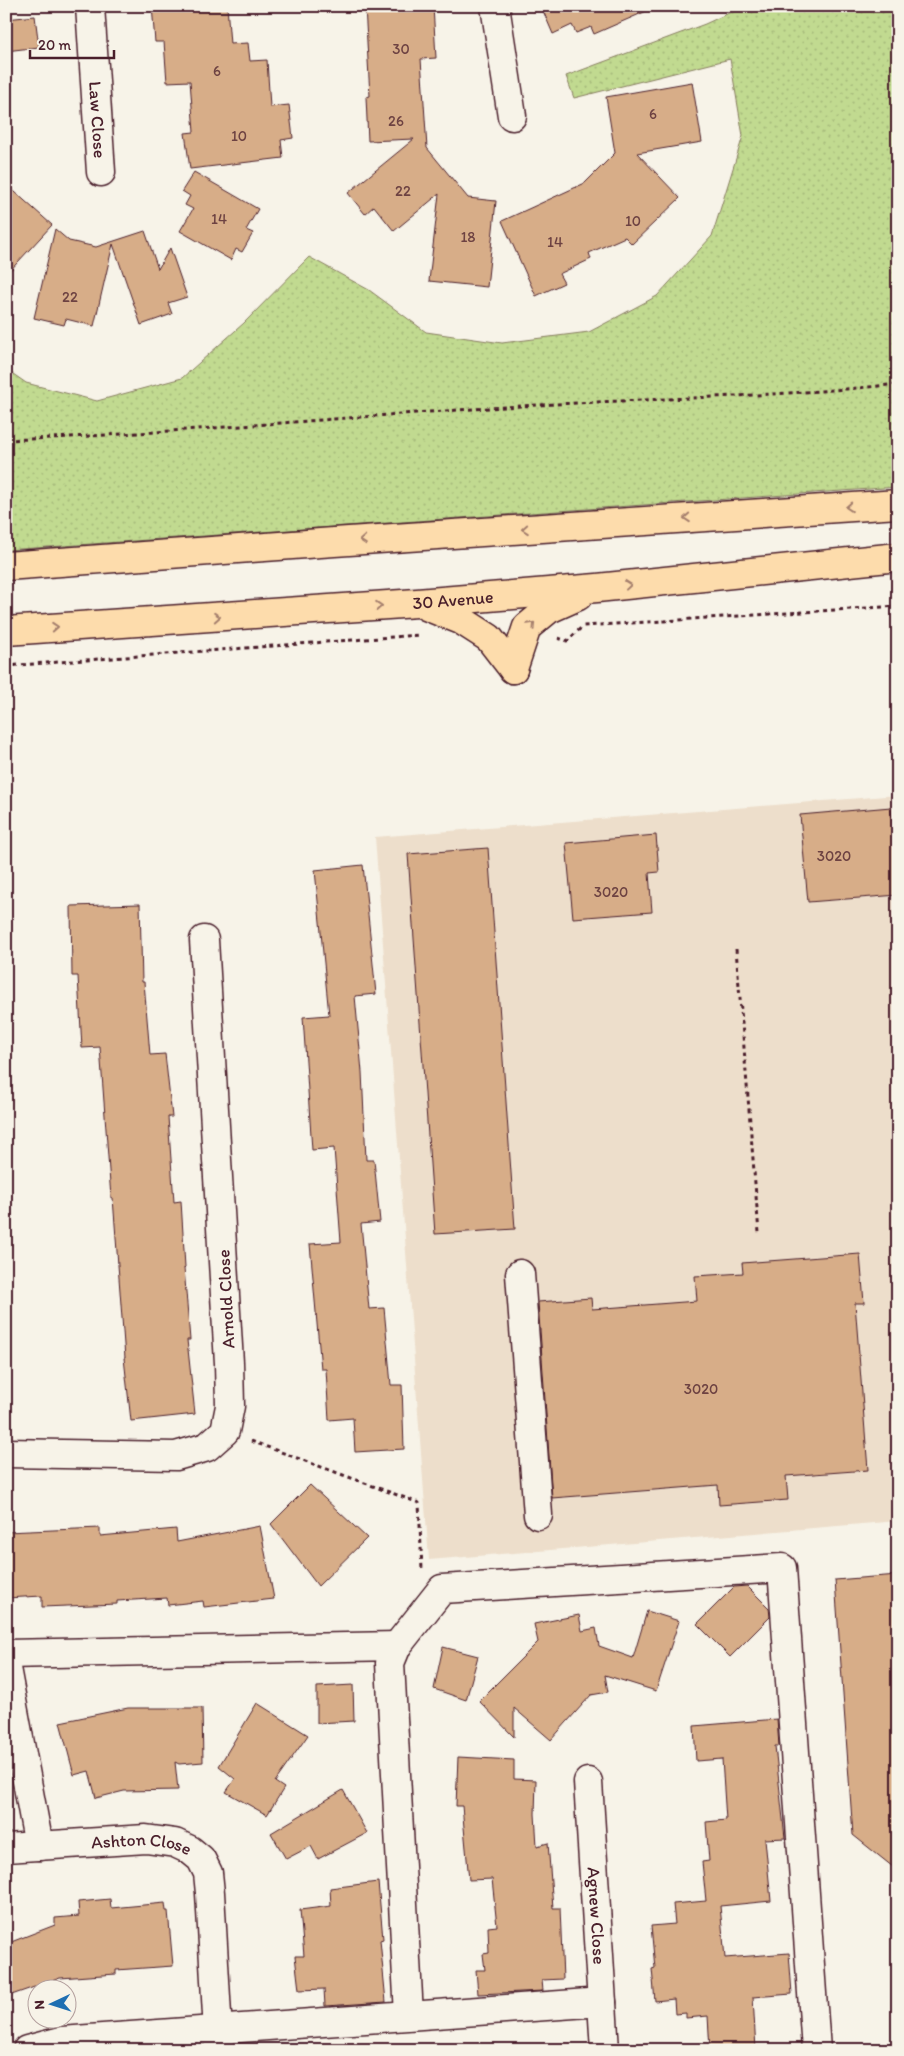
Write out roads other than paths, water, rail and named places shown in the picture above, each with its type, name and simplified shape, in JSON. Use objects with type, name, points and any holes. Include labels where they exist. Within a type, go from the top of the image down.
[{"type":"main road","points":[[6,566],[898,504]]},
{"type":"main road","name":"30 Avenue","points":[[6,631],[417,603],[597,588],[898,557]]},
{"type":"main road","points":[[417,603],[461,620],[489,638],[514,669],[528,627],[549,609],[597,588]]},
{"type":"street","name":"Law Close","points":[[90,6],[101,172]]},
{"type":"street","points":[[495,6],[512,116]]},
{"type":"street","name":"Arnold Close","points":[[6,1453],[176,1456],[207,1447],[225,1431],[230,1406],[229,1363],[204,940]]},
{"type":"street","points":[[520,1274],[538,1515]]},
{"type":"street","points":[[409,2015],[390,1663],[397,1646],[442,1589],[782,1568],[816,2050]]},
{"type":"street","points":[[6,1654],[397,1646]]},
{"type":"street","points":[[6,1668],[39,1846]]},
{"type":"street","name":"Agnew Close","points":[[588,1782],[605,2050]]},
{"type":"street","name":"Ashton Close","points":[[6,1848],[146,1839],[174,1843],[190,1850],[201,1858],[208,1873],[210,1893],[219,2039]]},
{"type":"street","points":[[26,2050],[61,2040],[219,2039],[409,2015],[602,2002]]}]
